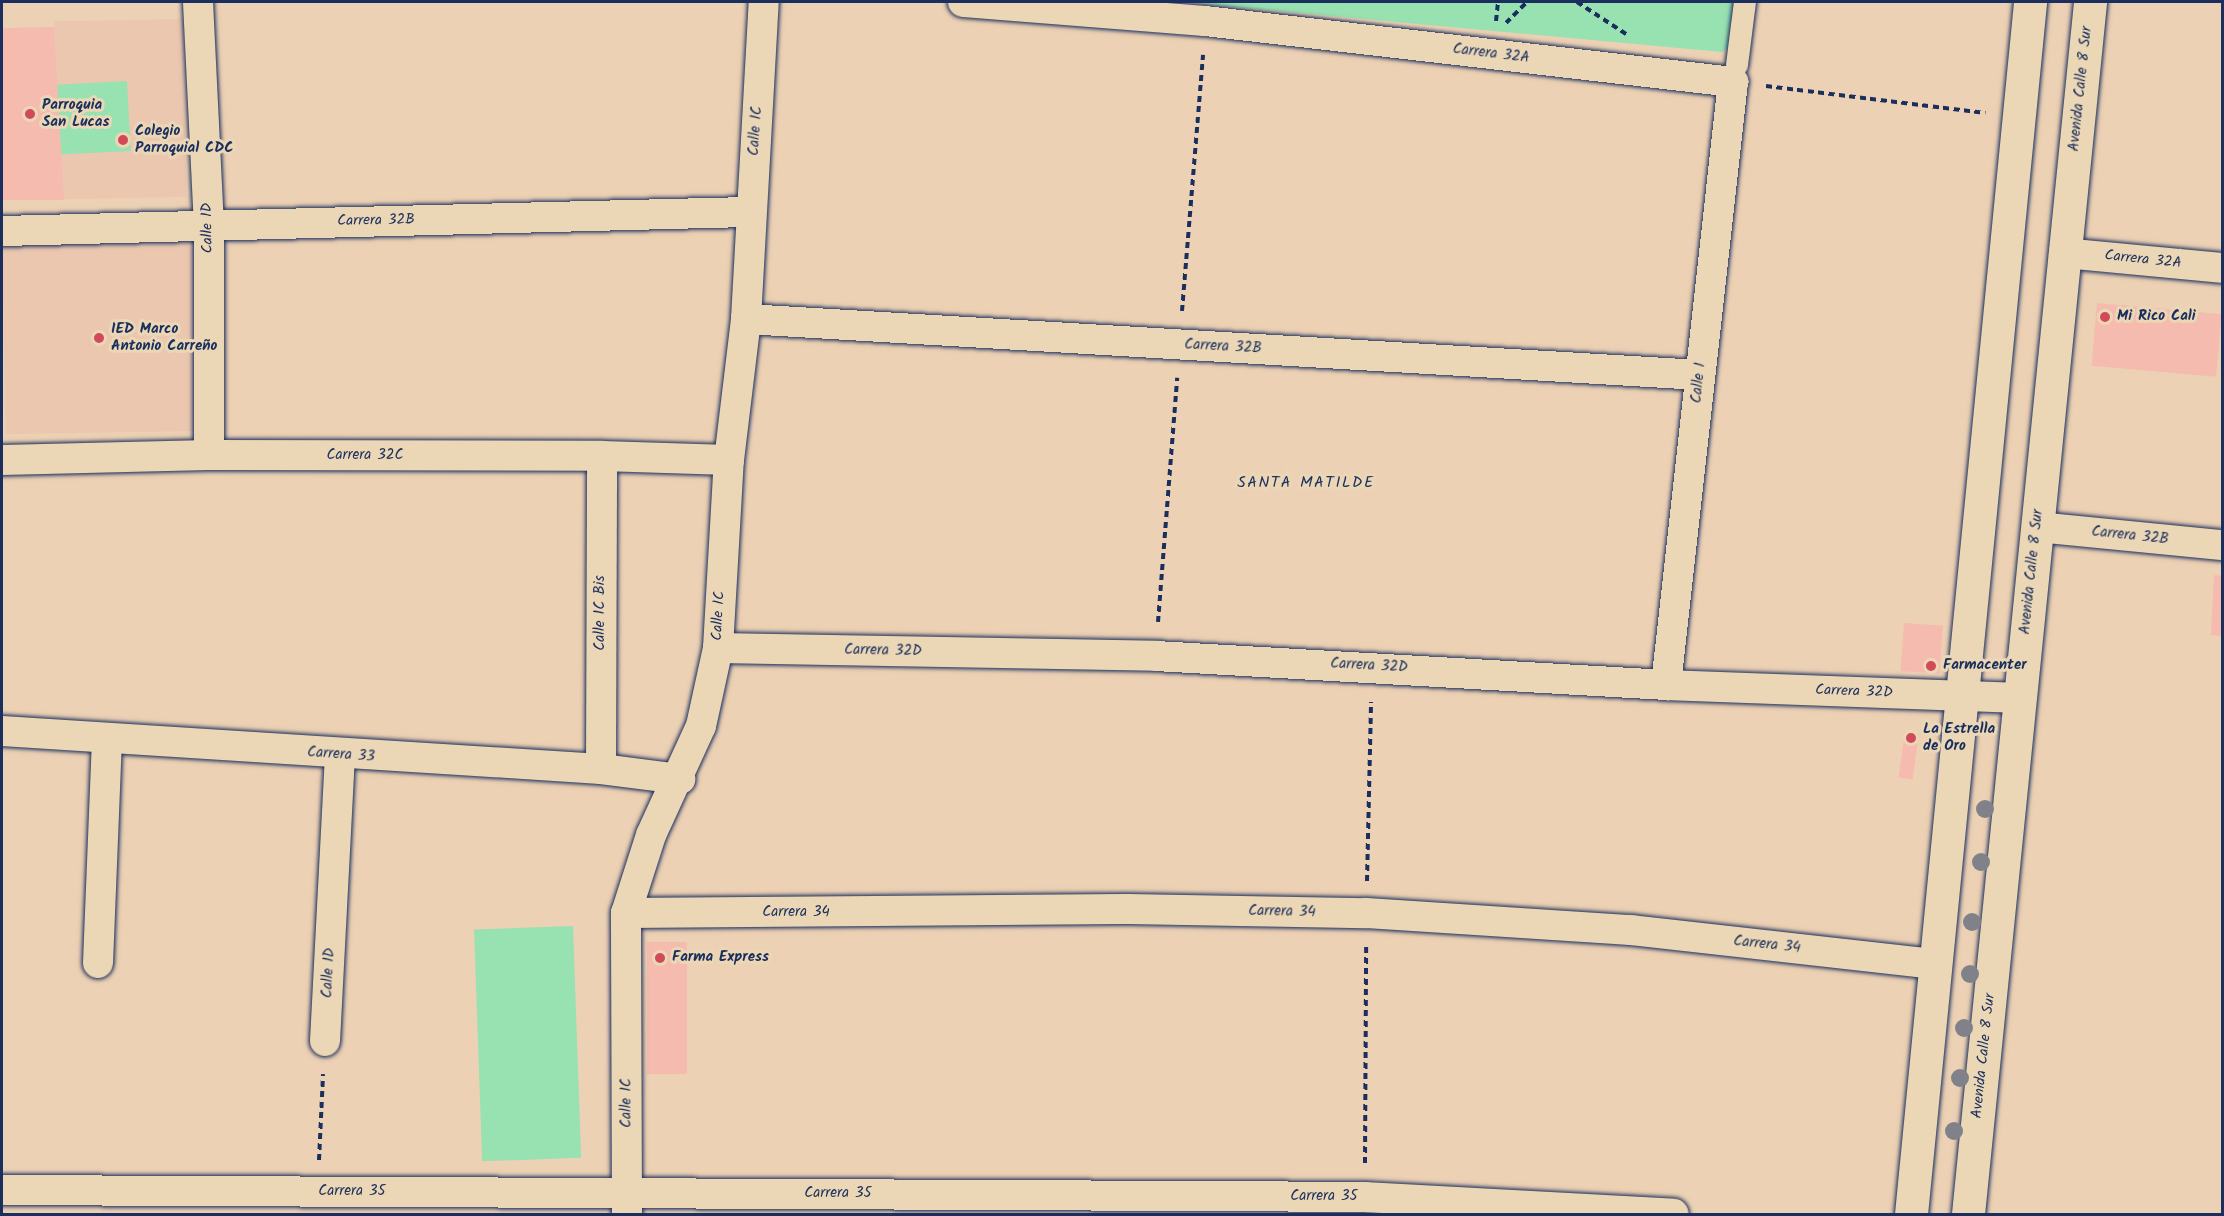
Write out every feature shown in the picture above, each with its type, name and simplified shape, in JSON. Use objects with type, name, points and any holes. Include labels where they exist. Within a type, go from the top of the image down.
[{"type":"main road","points":[[1911,1215],[2030,2]]},
{"type":"main road","name":"Avenida Calle 8 Sur","points":[[1968,1215],[2090,2]]},
{"type":"street","name":"Calle 1D","points":[[198,2],[208,225],[209,455]]},
{"type":"street","name":"Calle 1C","points":[[627,1204],[626,913],[651,835],[680,779],[701,726],[717,648],[729,460],[746,319],[750,212],[764,2]]},
{"type":"street","name":"Carrera 32A","points":[[963,2],[1205,21],[1735,73]]},
{"type":"street","name":"Calle 1","points":[[1666,685],[1700,375],[1745,2]]},
{"type":"street","name":"Carrera 32B","points":[[2,231],[750,212]]},
{"type":"street","name":"Carrera 32A","points":[[2064,253],[2223,268]]},
{"type":"street","name":"Carrera 32B","points":[[746,319],[1700,375]]},
{"type":"street","name":"Carrera 32C","points":[[2,460],[209,455],[602,456],[729,460]]},
{"type":"street","name":"Calle 1C Bis","points":[[601,770],[602,456]]},
{"type":"street","name":"Carrera 32B","points":[[2037,527],[2223,545]]},
{"type":"street","name":"Carrera 32D","points":[[717,648],[1156,656],[1666,685],[2020,698]]},
{"type":"street","name":"Carrera 33","points":[[2,731],[340,755],[601,770],[680,779]]},
{"type":"street","points":[[98,963],[107,739]]},
{"type":"street","name":"Calle 1D","points":[[325,1041],[340,755]]},
{"type":"street","name":"Carrera 34","points":[[626,913],[1128,909],[1366,913],[1631,930],[1936,964]]},
{"type":"street","name":"Carrera 35","points":[[2,1190],[317,1191],[627,1204],[1365,1206],[1674,1215]]},
{"type":"path","points":[[1577,2],[1633,38]]},
{"type":"path","points":[[1735,73],[2019,117]]},
{"type":"path","points":[[317,1191],[325,1041]]},
{"type":"shaded area","name":"Colegio Parroquial CDC","points":[[183,19],[186,197],[57,199],[54,21]]},
{"type":"shaded area","name":"IED Marco Antonio Carreño","points":[[194,238],[197,431],[5,434],[2,241]]},
{"type":"green space","points":[[1181,2],[1738,2],[1733,43],[1722,52]]},
{"type":"green space","points":[[127,81],[131,151],[60,155],[56,85]]},
{"type":"green space","points":[[573,926],[581,1158],[482,1161],[474,929]]},
{"type":"building","name":"Parroquia San Lucas","points":[[54,27],[64,200],[2,200],[2,28]]},
{"type":"building","points":[[2097,303],[2222,314],[2216,377],[2092,366]]},
{"type":"building","points":[[2214,575],[2222,576],[2222,636],[2211,635]]},
{"type":"building","points":[[1904,623],[1943,626],[1940,674],[1901,671]]},
{"type":"building","points":[[1905,732],[1919,734],[1912,780],[1899,778]]},
{"type":"building","points":[[647,942],[687,942],[687,1074],[647,1074]]},
{"type":"place","name":"Parroquia San Lucas","points":[[30,114]]},
{"type":"place","name":"Colegio Parroquial CDC","points":[[123,140]]},
{"type":"place","name":"Mi Rico Cali","points":[[2105,317]]},
{"type":"place","name":"IED Marco Antonio Carreño","points":[[99,338]]},
{"type":"place","name":"Farmacenter","points":[[1931,666]]},
{"type":"place","name":"La Estrella de Oro","points":[[1911,738]]},
{"type":"place","name":"Farma Express","points":[[660,958]]},
{"type":"district","name":"SANTA MATILDE","points":[[1306,483]]}]
